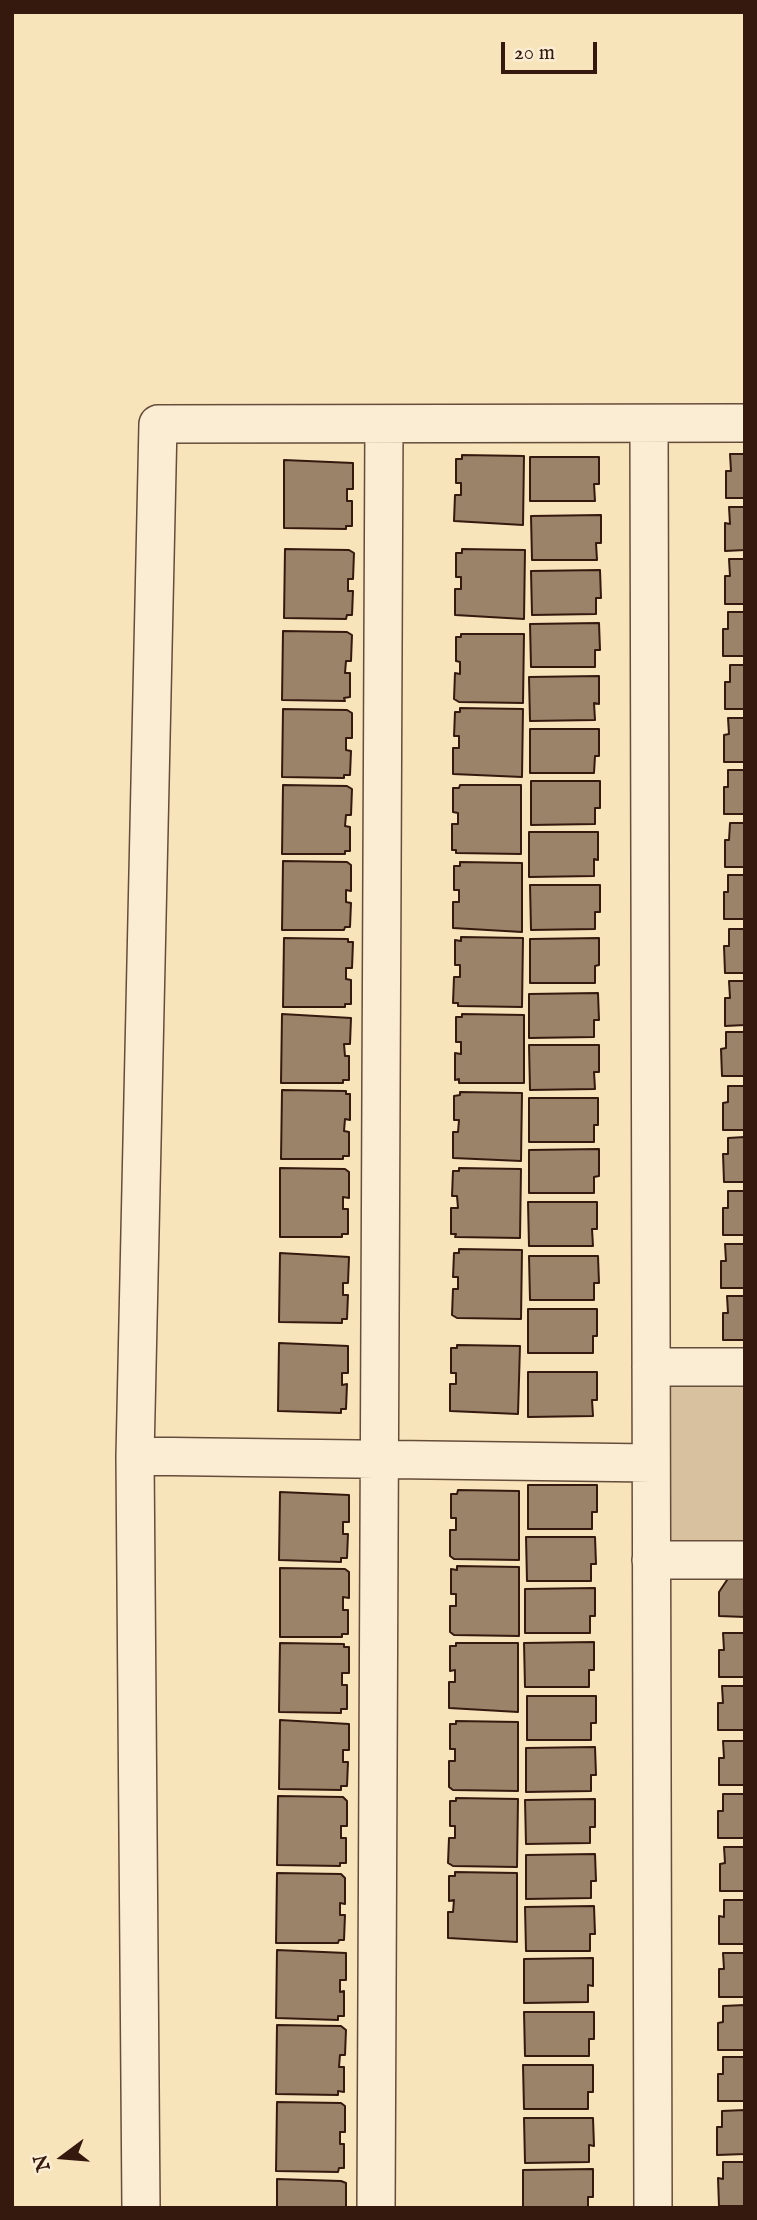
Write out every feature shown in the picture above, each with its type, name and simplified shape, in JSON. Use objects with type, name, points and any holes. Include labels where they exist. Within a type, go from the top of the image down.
[{"type":"street","points":[[141,2208],[135,1456],[158,424],[745,424]]},
{"type":"street","points":[[376,2208],[384,424]]},
{"type":"street","points":[[649,424],[653,2208]]},
{"type":"street","points":[[652,1367],[745,1367]]},
{"type":"street","points":[[135,1456],[651,1463]]},
{"type":"street","points":[[652,1560],[745,1560]]},
{"type":"shaded area","points":[[651,1367],[745,1367],[745,1560],[651,1560]]},
{"type":"building","points":[[730,454],[745,454],[745,498],[726,498],[726,471],[731,471]]},
{"type":"building","points":[[462,455],[524,456],[523,525],[454,521],[455,495],[461,495],[461,483],[456,483],[456,459],[462,459]]},
{"type":"building","points":[[530,457],[599,457],[599,484],[594,484],[595,501],[530,501]]},
{"type":"building","points":[[284,460],[353,463],[353,489],[347,489],[347,501],[352,501],[352,526],[346,526],[346,529],[284,528]]},
{"type":"building","points":[[729,507],[745,507],[745,550],[725,551],[725,523],[730,524]]},
{"type":"building","points":[[601,515],[601,543],[596,543],[597,560],[532,560],[531,516]]},
{"type":"building","points":[[285,549],[349,550],[354,553],[353,579],[348,579],[348,591],[353,591],[352,615],[347,615],[346,619],[284,618]]},
{"type":"building","points":[[462,549],[525,550],[524,619],[455,615],[455,589],[461,589],[461,577],[456,577],[456,553],[462,553]]},
{"type":"building","points":[[729,559],[745,559],[745,604],[725,604],[725,576],[730,576]]},
{"type":"building","points":[[600,570],[601,598],[596,598],[596,614],[532,615],[531,571]]},
{"type":"building","points":[[728,612],[745,612],[745,656],[723,656],[723,629],[728,629]]},
{"type":"building","points":[[599,623],[600,650],[595,650],[595,667],[531,667],[530,624]]},
{"type":"building","points":[[283,631],[347,632],[352,635],[351,661],[346,661],[345,673],[350,673],[350,697],[344,698],[345,701],[282,700]]},
{"type":"building","points":[[461,634],[524,634],[523,703],[459,702],[454,699],[455,673],[460,674],[460,662],[456,661],[456,637],[461,637]]},
{"type":"building","points":[[730,665],[745,665],[745,709],[725,709],[725,682],[730,682]]},
{"type":"building","points":[[599,676],[599,704],[594,703],[595,720],[530,721],[529,677]]},
{"type":"building","points":[[460,708],[523,709],[522,777],[453,774],[453,748],[459,748],[459,736],[454,736],[455,712],[460,712]]},
{"type":"building","points":[[283,709],[347,710],[352,713],[352,738],[346,738],[346,750],[351,751],[350,775],[344,775],[344,778],[282,777]]},
{"type":"building","points":[[728,718],[745,718],[745,762],[724,762],[724,735],[729,734]]},
{"type":"building","points":[[530,729],[599,729],[599,756],[595,756],[594,773],[530,773]]},
{"type":"building","points":[[728,770],[745,770],[745,814],[724,814],[724,787],[728,787]]},
{"type":"building","points":[[531,781],[600,781],[600,808],[595,808],[595,824],[531,825]]},
{"type":"building","points":[[283,785],[347,786],[352,789],[351,815],[346,815],[345,826],[350,827],[350,851],[345,851],[345,854],[282,854]]},
{"type":"building","points":[[460,785],[521,785],[521,854],[456,853],[456,850],[452,850],[452,824],[458,824],[458,813],[453,812],[453,788],[459,788]]},
{"type":"building","points":[[730,823],[745,823],[745,867],[725,867],[725,840],[729,840]]},
{"type":"building","points":[[529,832],[598,832],[598,860],[594,859],[594,876],[529,877]]},
{"type":"building","points":[[283,861],[347,862],[351,865],[351,891],[346,890],[346,902],[351,903],[350,927],[345,927],[344,930],[282,930]]},
{"type":"building","points":[[460,862],[522,863],[522,932],[453,928],[453,902],[459,902],[459,890],[454,890],[454,866],[460,866]]},
{"type":"building","points":[[728,875],[745,875],[745,919],[724,919],[724,892],[728,892]]},
{"type":"building","points":[[530,885],[600,885],[600,912],[595,912],[595,929],[531,930]]},
{"type":"building","points":[[729,929],[745,929],[745,973],[725,973],[724,946],[729,946]]},
{"type":"building","points":[[461,937],[523,938],[522,1007],[458,1006],[458,1003],[453,1003],[454,977],[460,977],[460,965],[455,965],[455,940],[461,941]]},
{"type":"building","points":[[284,938],[348,939],[348,942],[353,942],[352,968],[346,968],[346,979],[351,980],[351,1004],[345,1004],[345,1007],[283,1007]]},
{"type":"building","points":[[599,938],[599,965],[595,966],[595,983],[530,983],[530,939]]},
{"type":"building","points":[[729,981],[745,981],[745,1025],[725,1026],[725,998],[730,998]]},
{"type":"building","points":[[598,993],[599,1020],[594,1020],[594,1037],[529,1038],[529,994]]},
{"type":"building","points":[[282,1014],[351,1018],[350,1044],[344,1044],[345,1056],[349,1056],[349,1080],[343,1080],[343,1083],[281,1083]]},
{"type":"building","points":[[462,1014],[524,1015],[524,1083],[459,1083],[459,1079],[455,1080],[455,1053],[461,1054],[461,1042],[456,1042],[456,1017],[462,1017]]},
{"type":"building","points":[[726,1032],[745,1032],[745,1076],[722,1076],[721,1049],[726,1048]]},
{"type":"building","points":[[529,1045],[599,1045],[599,1072],[594,1072],[595,1089],[530,1090]]},
{"type":"building","points":[[728,1086],[745,1086],[745,1130],[723,1130],[723,1103],[728,1102]]},
{"type":"building","points":[[282,1090],[346,1091],[346,1094],[350,1094],[350,1120],[345,1119],[344,1131],[349,1132],[349,1156],[343,1156],[343,1159],[281,1159]]},
{"type":"building","points":[[460,1092],[522,1093],[521,1161],[453,1158],[453,1132],[458,1132],[459,1120],[454,1120],[454,1096],[460,1095]]},
{"type":"building","points":[[529,1098],[598,1098],[598,1125],[594,1125],[594,1142],[529,1142]]},
{"type":"building","points":[[745,1137],[745,1182],[724,1182],[723,1154],[728,1154],[728,1138]]},
{"type":"building","points":[[599,1149],[599,1176],[594,1177],[594,1193],[529,1193],[529,1150]]},
{"type":"building","points":[[280,1168],[345,1169],[349,1172],[349,1198],[343,1197],[343,1209],[348,1209],[348,1234],[342,1234],[342,1237],[280,1237]]},
{"type":"building","points":[[459,1168],[521,1169],[520,1238],[455,1237],[456,1234],[451,1234],[451,1208],[458,1208],[457,1196],[452,1196],[453,1171],[459,1171]]},
{"type":"building","points":[[728,1191],[745,1191],[745,1235],[723,1235],[723,1208],[728,1208]]},
{"type":"building","points":[[528,1202],[597,1202],[597,1229],[592,1229],[593,1246],[529,1246]]},
{"type":"building","points":[[725,1244],[745,1244],[745,1288],[721,1288],[721,1261],[726,1261]]},
{"type":"building","points":[[459,1249],[522,1250],[521,1319],[457,1318],[452,1315],[453,1289],[458,1289],[458,1277],[453,1277],[454,1253],[459,1253]]},
{"type":"building","points":[[280,1253],[349,1257],[348,1283],[343,1283],[343,1295],[348,1295],[347,1319],[342,1319],[342,1323],[279,1322]]},
{"type":"building","points":[[529,1256],[598,1256],[599,1283],[594,1283],[594,1300],[530,1300]]},
{"type":"building","points":[[727,1296],[745,1296],[745,1340],[723,1340],[723,1313],[728,1313]]},
{"type":"building","points":[[528,1309],[597,1309],[597,1336],[593,1336],[593,1353],[528,1353]]},
{"type":"building","points":[[279,1343],[348,1346],[348,1373],[342,1373],[342,1385],[347,1384],[346,1409],[341,1409],[341,1413],[278,1411]]},
{"type":"building","points":[[457,1345],[520,1346],[518,1414],[450,1411],[450,1384],[456,1384],[456,1373],[451,1373],[451,1348],[457,1348]]},
{"type":"building","points":[[528,1372],[597,1372],[597,1400],[592,1400],[593,1416],[528,1417]]},
{"type":"building","points":[[528,1485],[597,1485],[597,1512],[592,1512],[592,1529],[528,1529]]},
{"type":"building","points":[[458,1490],[519,1491],[519,1560],[454,1559],[450,1556],[450,1530],[456,1530],[456,1518],[451,1518],[451,1494],[457,1494]]},
{"type":"building","points":[[280,1492],[349,1495],[349,1522],[343,1522],[343,1534],[348,1534],[347,1558],[341,1558],[341,1562],[279,1560]]},
{"type":"building","points":[[526,1537],[595,1537],[596,1564],[591,1564],[591,1581],[527,1581]]},
{"type":"building","points":[[457,1566],[519,1567],[519,1636],[454,1635],[450,1632],[450,1606],[456,1606],[456,1594],[451,1594],[451,1569],[457,1570]]},
{"type":"building","points":[[280,1568],[345,1569],[349,1572],[349,1598],[343,1597],[343,1610],[348,1610],[348,1634],[342,1634],[342,1637],[280,1637]]},
{"type":"building","points":[[731,1574],[745,1574],[745,1617],[719,1616],[719,1592]]},
{"type":"building","points":[[595,1588],[595,1616],[590,1616],[590,1633],[525,1633],[525,1589]]},
{"type":"building","points":[[723,1633],[745,1633],[745,1677],[719,1677],[719,1650],[724,1650]]},
{"type":"building","points":[[594,1642],[594,1670],[589,1670],[589,1687],[525,1687],[524,1643]]},
{"type":"building","points":[[280,1643],[344,1644],[344,1647],[349,1647],[349,1673],[342,1673],[342,1685],[347,1685],[347,1709],[341,1709],[341,1713],[279,1712]]},
{"type":"building","points":[[456,1643],[518,1643],[518,1712],[449,1708],[449,1682],[455,1682],[455,1670],[450,1671],[450,1646],[456,1646]]},
{"type":"building","points":[[722,1686],[745,1686],[745,1730],[718,1730],[718,1703],[723,1703]]},
{"type":"building","points":[[527,1696],[596,1696],[596,1723],[591,1723],[591,1740],[527,1740]]},
{"type":"building","points":[[280,1720],[349,1724],[349,1750],[343,1750],[343,1762],[348,1762],[347,1786],[341,1786],[341,1790],[279,1789]]},
{"type":"building","points":[[456,1721],[518,1722],[518,1791],[453,1790],[449,1787],[449,1761],[455,1761],[455,1749],[450,1749],[450,1724],[456,1724]]},
{"type":"building","points":[[723,1741],[745,1741],[745,1785],[719,1785],[719,1758],[724,1758]]},
{"type":"building","points":[[595,1747],[596,1775],[591,1775],[591,1791],[526,1792],[526,1748]]},
{"type":"building","points":[[723,1794],[745,1794],[745,1838],[718,1838],[718,1811],[723,1811]]},
{"type":"building","points":[[278,1796],[343,1797],[347,1801],[347,1826],[341,1826],[341,1838],[346,1838],[346,1863],[340,1863],[340,1866],[277,1865]]},
{"type":"building","points":[[456,1798],[518,1799],[517,1867],[453,1866],[448,1863],[449,1838],[455,1838],[455,1826],[450,1826],[450,1801],[456,1801]]},
{"type":"building","points":[[595,1799],[595,1827],[590,1827],[590,1843],[526,1844],[525,1800]]},
{"type":"building","points":[[724,1847],[745,1847],[745,1891],[720,1891],[720,1864],[725,1863]]},
{"type":"building","points":[[595,1854],[596,1881],[591,1881],[591,1898],[526,1899],[526,1855]]},
{"type":"building","points":[[455,1872],[517,1873],[517,1942],[448,1938],[448,1912],[453,1912],[454,1900],[449,1901],[449,1876],[455,1876]]},
{"type":"building","points":[[277,1873],[341,1874],[345,1878],[345,1904],[340,1903],[340,1915],[345,1915],[344,1940],[339,1940],[338,1943],[276,1943]]},
{"type":"building","points":[[724,1900],[745,1900],[745,1944],[719,1944],[719,1916],[724,1917]]},
{"type":"building","points":[[594,1906],[595,1934],[590,1934],[590,1951],[526,1951],[525,1907]]},
{"type":"building","points":[[277,1950],[346,1953],[346,1980],[340,1980],[340,1992],[344,1991],[344,2016],[338,2016],[338,2020],[276,2018]]},
{"type":"building","points":[[723,1953],[745,1953],[745,1997],[719,1997],[719,1969],[724,1969]]},
{"type":"building","points":[[593,1958],[593,1986],[588,1985],[588,2002],[524,2003],[524,1959]]},
{"type":"building","points":[[745,2005],[745,2050],[718,2050],[718,2023],[723,2022],[723,2006]]},
{"type":"building","points":[[524,2012],[594,2012],[594,2039],[589,2039],[589,2056],[525,2056]]},
{"type":"building","points":[[277,2025],[341,2026],[346,2030],[345,2055],[340,2055],[339,2067],[344,2067],[344,2092],[338,2091],[338,2095],[276,2094]]},
{"type":"building","points":[[723,2057],[745,2057],[745,2101],[718,2101],[718,2074],[723,2074]]},
{"type":"building","points":[[523,2065],[593,2065],[593,2092],[588,2092],[588,2109],[524,2109]]},
{"type":"building","points":[[277,2102],[341,2103],[345,2106],[345,2132],[340,2132],[340,2144],[344,2144],[344,2168],[339,2168],[338,2172],[276,2171]]},
{"type":"building","points":[[745,2110],[745,2154],[717,2155],[717,2127],[722,2127],[722,2111]]},
{"type":"building","points":[[524,2118],[593,2118],[594,2146],[589,2145],[589,2162],[525,2163]]},
{"type":"building","points":[[723,2162],[745,2162],[745,2206],[719,2206],[718,2178],[723,2179]]},
{"type":"building","points":[[593,2169],[593,2197],[588,2197],[588,2208],[523,2208],[523,2170]]},
{"type":"building","points":[[277,2179],[346,2183],[346,2208],[277,2208]]}]
